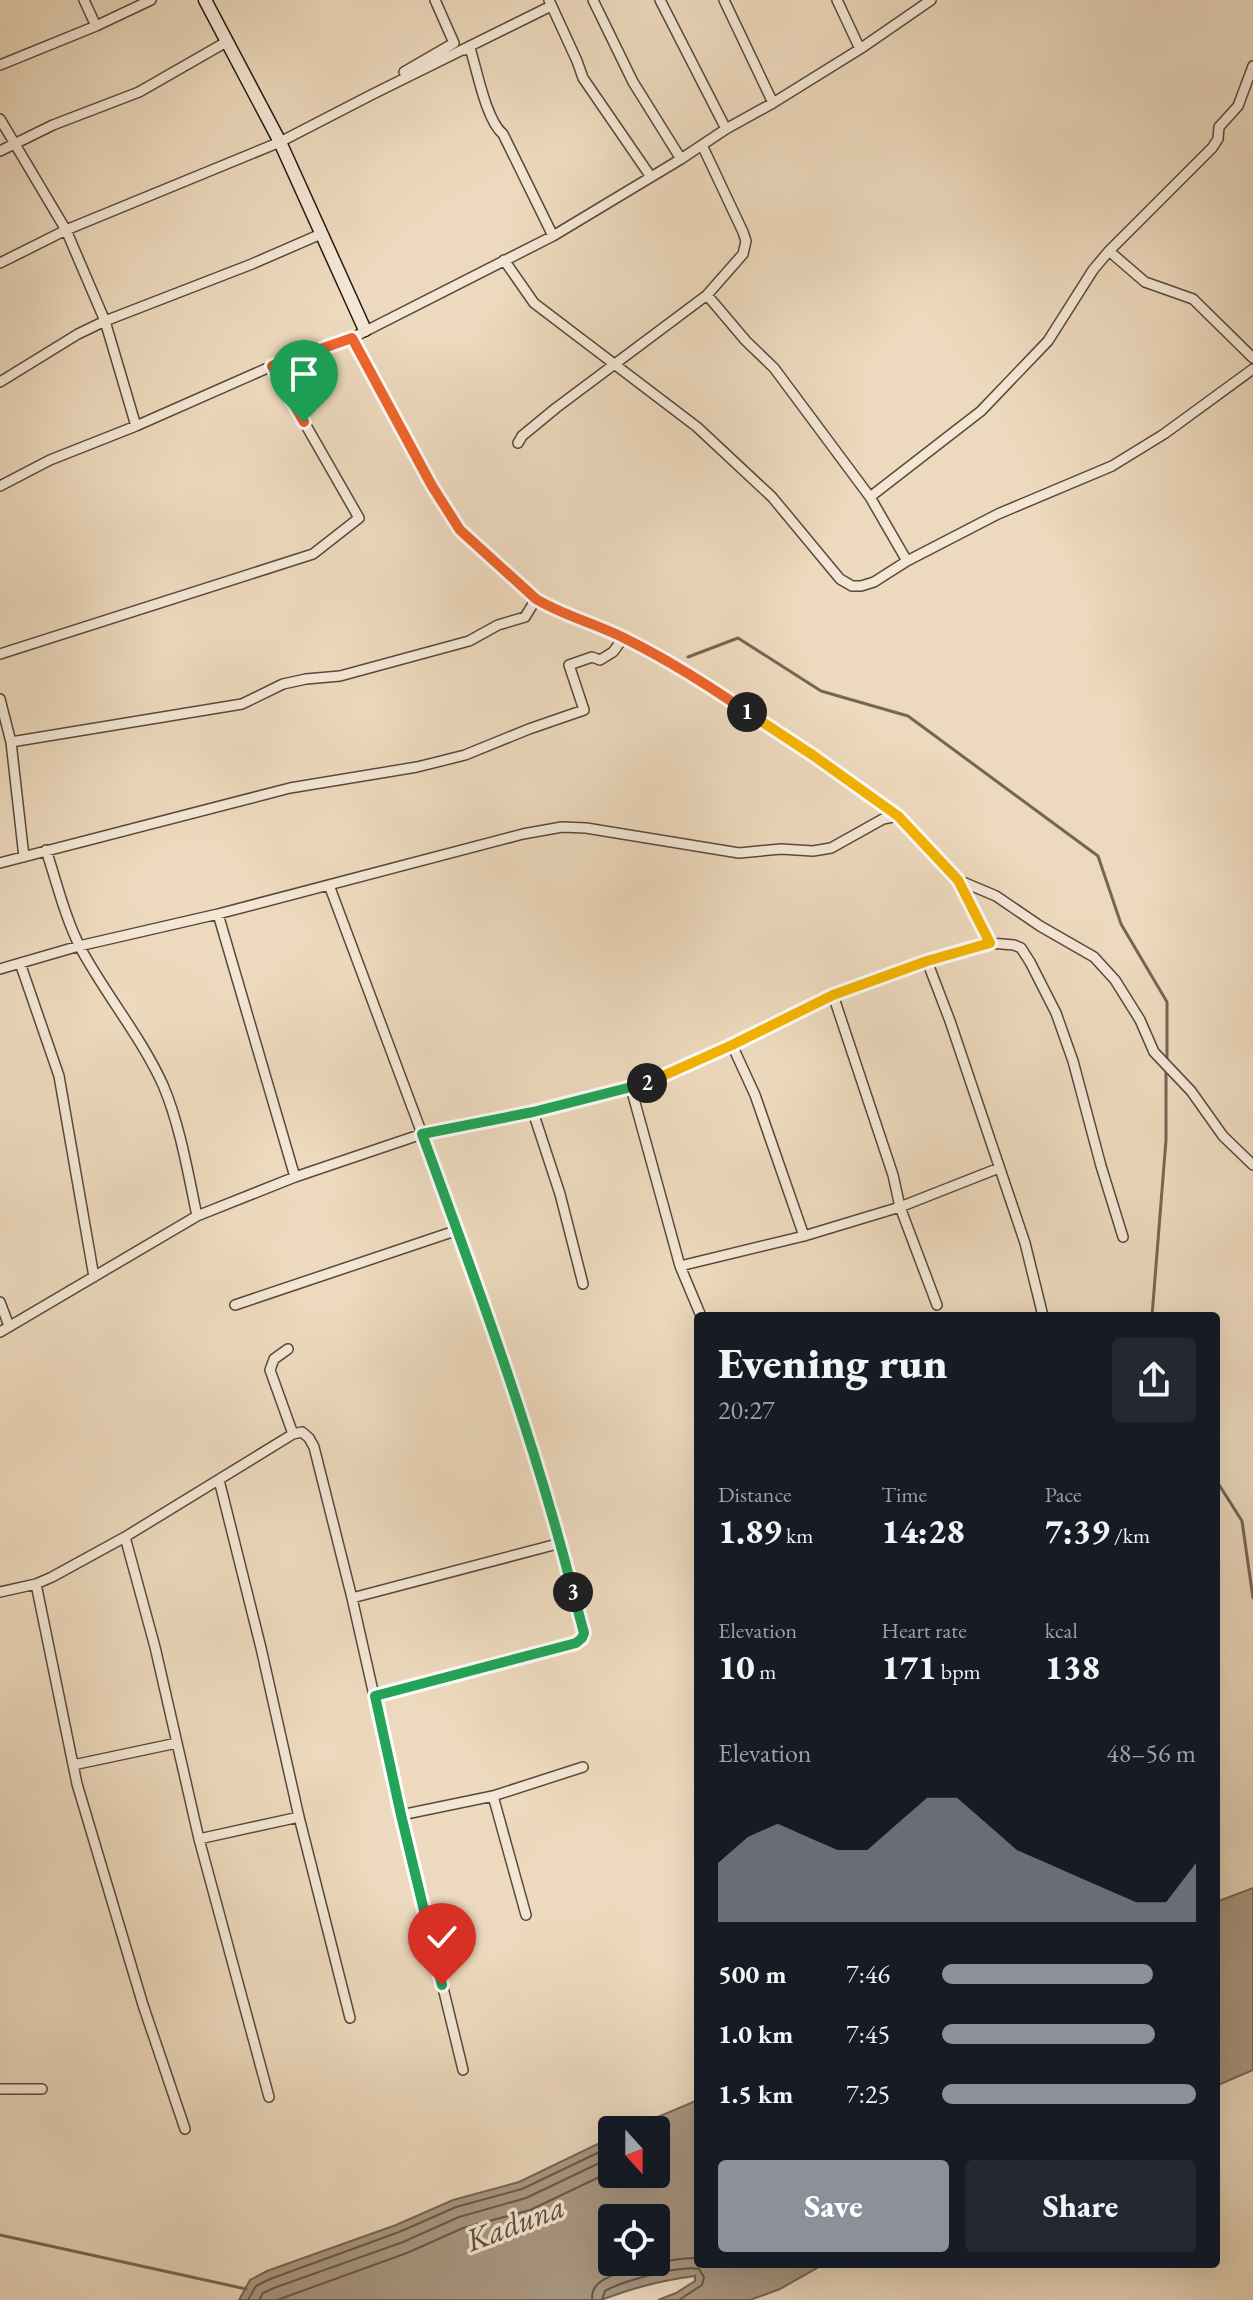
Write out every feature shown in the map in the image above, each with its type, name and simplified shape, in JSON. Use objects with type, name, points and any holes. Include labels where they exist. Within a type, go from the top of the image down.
[{"type":"street","points":[[84,0],[96,26]]},
{"type":"street","points":[[0,65],[151,0]]},
{"type":"street","points":[[205,0],[280,142],[365,330]]},
{"type":"street","points":[[335,114],[454,43],[435,0]]},
{"type":"street","points":[[593,0],[633,82],[681,159]]},
{"type":"street","points":[[660,0],[726,129]]},
{"type":"street","points":[[724,0],[773,103]]},
{"type":"street","points":[[837,0],[860,49]]},
{"type":"street","points":[[0,486],[50,460],[272,366],[352,338],[553,236],[860,49],[931,0]]},
{"type":"street","points":[[0,263],[66,230],[280,142],[550,3],[583,78],[651,177]]},
{"type":"street","points":[[0,151],[53,125],[139,92],[228,41]]},
{"type":"street","points":[[373,94],[470,48],[497,129],[503,134],[553,236]]},
{"type":"street","points":[[870,497],[981,411],[1048,341],[1093,270],[1109,251],[1212,148],[1218,139],[1219,127],[1238,106],[1253,66]]},
{"type":"street","points":[[0,119],[66,230],[105,321],[136,426]]},
{"type":"street","points":[[518,443],[522,436],[556,408],[707,295],[743,254],[746,241],[702,145]]},
{"type":"street","points":[[0,382],[105,321],[321,234]]},
{"type":"street","points":[[1109,251],[1145,282],[1193,299],[1253,358]]},
{"type":"street","points":[[504,260],[534,303],[697,427],[772,497],[840,579],[852,586],[874,582],[907,561],[998,514],[1112,466],[1164,434],[1253,369]]},
{"type":"street","points":[[707,295],[774,368],[870,497],[907,561]]},
{"type":"street","points":[[352,338],[432,486],[460,530],[536,599],[624,637],[699,679],[898,816],[958,880],[990,943]]},
{"type":"street","points":[[1,652],[313,554],[359,518],[272,366]]},
{"type":"street","points":[[11,742],[242,704],[283,684],[340,676],[469,641],[498,625],[525,617],[536,599]]},
{"type":"street","points":[[0,863],[290,788],[417,767],[465,755],[584,710],[569,665],[592,657],[600,660],[613,652],[624,637]]},
{"type":"street","points":[[0,699],[11,742],[24,857]]},
{"type":"street","points":[[0,969],[79,946],[218,914],[523,834],[562,827],[602,830],[739,853],[781,849],[813,851],[831,848],[883,819],[898,816]]},
{"type":"street","points":[[46,850],[79,946],[141,1045],[163,1087],[183,1151],[197,1216]]},
{"type":"street","points":[[958,880],[996,896],[1094,957],[1115,980],[1140,1020],[1154,1052],[1191,1091],[1223,1136],[1253,1165]]},
{"type":"street","points":[[329,885],[458,1230],[551,1505],[584,1633],[576,1643],[559,1649],[375,1696]]},
{"type":"street","points":[[218,914],[295,1177]]},
{"type":"street","points":[[0,1302],[5,1329],[197,1216],[295,1177],[422,1134],[631,1088],[732,1045],[833,995],[927,961],[990,943],[1021,948],[1056,1013],[1073,1061],[1123,1237]]},
{"type":"street","points":[[927,961],[1025,1243],[1042,1312]]},
{"type":"street","points":[[20,963],[59,1076],[94,1277]]},
{"type":"street","points":[[833,995],[890,1164],[900,1207],[937,1305]]},
{"type":"street","points":[[732,1045],[755,1095],[804,1236]]},
{"type":"street","points":[[631,1088],[680,1266],[699,1312]]},
{"type":"street","points":[[533,1112],[560,1194],[583,1284]]},
{"type":"street","points":[[680,1266],[804,1236],[900,1207],[999,1168]]},
{"type":"street","points":[[235,1305],[458,1230]]},
{"type":"street","points":[[288,1349],[274,1359],[270,1370],[293,1434]]},
{"type":"street","points":[[0,1592],[52,1577],[125,1537],[293,1434],[302,1432],[309,1438],[314,1447],[352,1598],[463,2070]]},
{"type":"street","points":[[219,1480],[350,2018]]},
{"type":"street","points":[[125,1537],[155,1647],[199,1839],[269,2097]]},
{"type":"street","points":[[352,1598],[561,1543]]},
{"type":"street","points":[[36,1584],[77,1784],[143,2005],[185,2129]]},
{"type":"street","points":[[73,1765],[177,1743]]},
{"type":"street","points":[[401,1815],[493,1796],[583,1767]]},
{"type":"street","points":[[493,1796],[526,1915]]},
{"type":"street","points":[[199,1839],[299,1817]]},
{"type":"street","points":[[0,2089],[42,2089]]},
{"type":"water","points":[[1253,1888],[1253,2070],[1220,2084],[1220,1900]]},
{"type":"water","name":"Kaduna","points":[[694,2102],[694,2268],[817,2268],[780,2289],[750,2300],[658,2300],[695,2281],[695,2276],[647,2285],[601,2300],[239,2300],[250,2280],[267,2271],[396,2225],[453,2200],[519,2182],[598,2144],[598,2188],[670,2188],[670,2116],[660,2116]]},
{"type":"waterway","points":[[688,657],[738,638],[821,691],[908,716],[1098,856],[1121,924],[1167,1002],[1167,1061]]},
{"type":"waterway","points":[[1152,1312],[1166,1140],[1166,1068]]},
{"type":"waterway","points":[[1220,1486],[1242,1521],[1253,1598]]},
{"type":"waterway","points":[[0,2235],[246,2289]]},
{"type":"route","points":[[304,422],[272,366],[352,338],[432,486],[460,530],[536,599],[624,637],[699,679],[898,816],[958,880],[990,943],[927,961],[833,995],[638,1087],[422,1134],[458,1230],[551,1505],[584,1633],[576,1643],[559,1649],[375,1696],[442,1985]]}]
